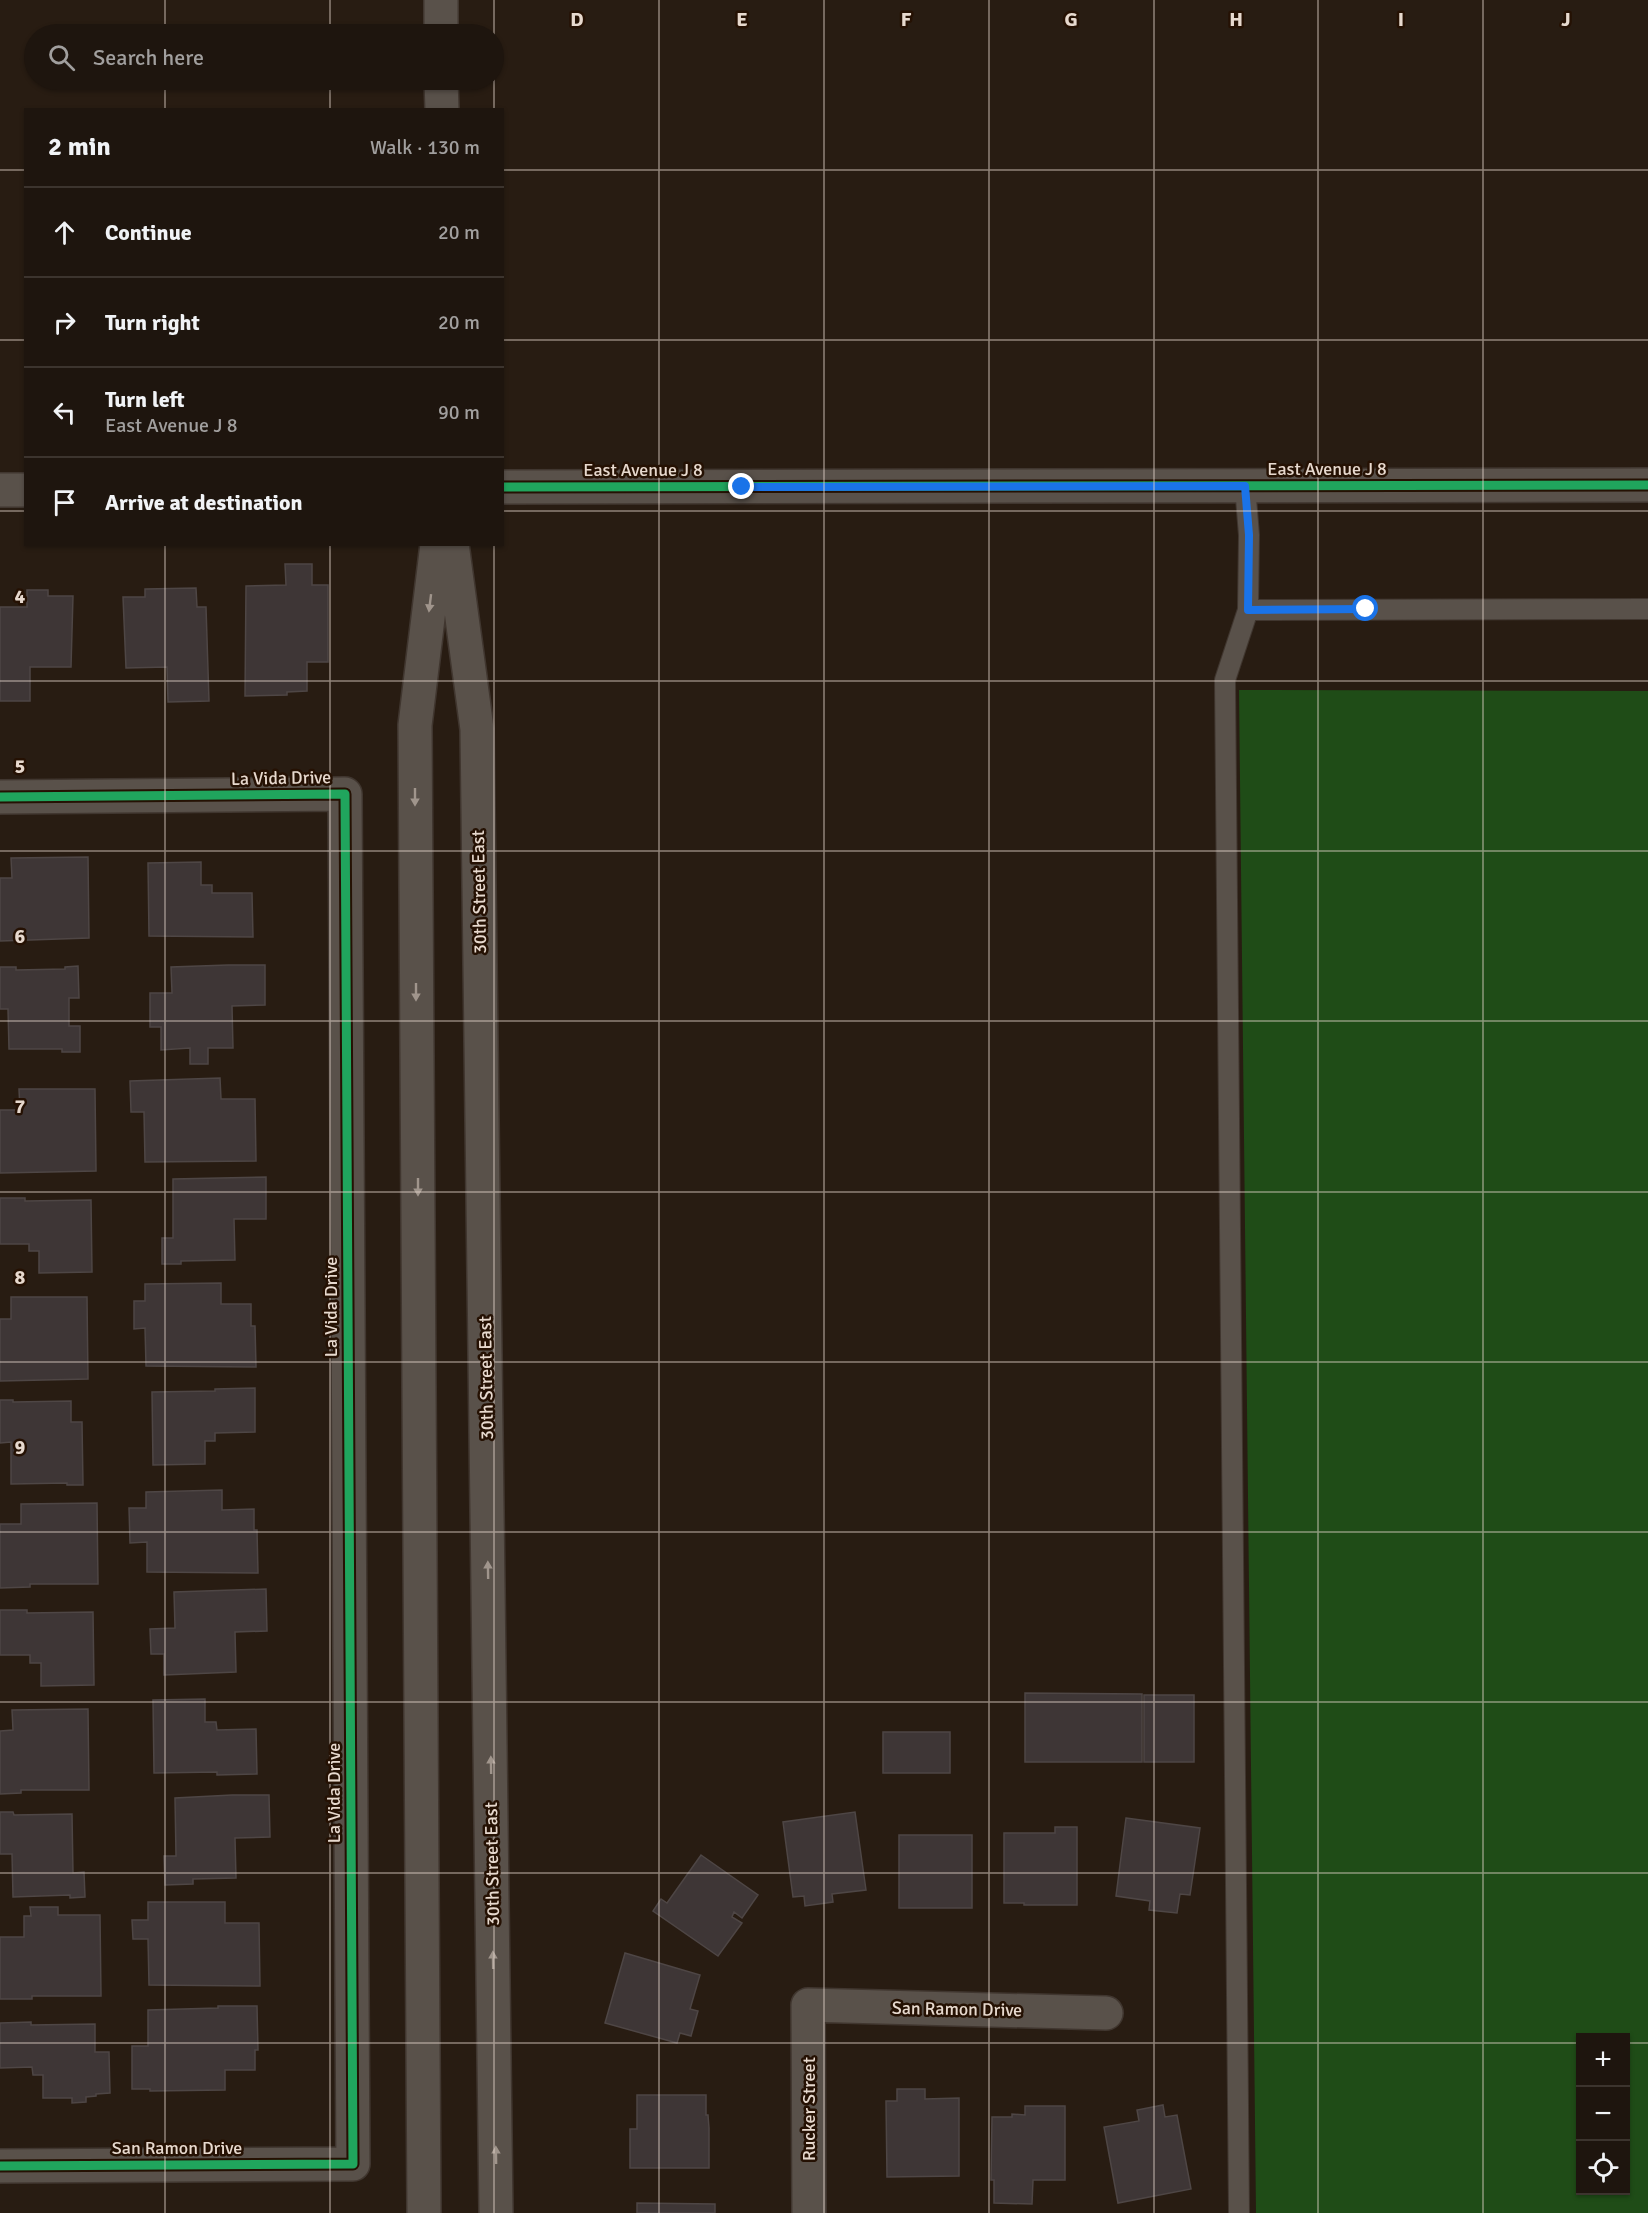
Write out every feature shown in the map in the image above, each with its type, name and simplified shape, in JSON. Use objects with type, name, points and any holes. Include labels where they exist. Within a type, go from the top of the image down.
[{"type":"street","points":[[441,0],[441,24]]},
{"type":"street","points":[[441,90],[442,108]]},
{"type":"street","name":"East Avenue J 8","points":[[504,487],[1648,485]]},
{"type":"street","points":[[0,490],[24,490]]},
{"type":"street","points":[[424,2213],[415,725],[438,546]]},
{"type":"street","name":"30th Street East","points":[[452,546],[477,729],[496,2213]]},
{"type":"street","name":"La Vida Drive","points":[[0,797],[345,794],[353,2164]]},
{"type":"street","name":"San Ramon Drive","points":[[808,2005],[1106,2013]]},
{"type":"street","name":"Rucker Street","points":[[808,2005],[809,2213]]},
{"type":"street","name":"San Ramon Drive","points":[[0,2166],[353,2164]]},
{"type":"lane","points":[[1239,2213],[1226,680],[1248,610],[1249,535],[1245,486]]},
{"type":"lane","points":[[1248,610],[1648,609]]},
{"type":"green space","points":[[1239,690],[1648,691],[1648,2213],[1256,2213]]},
{"type":"building","points":[[285,564],[312,564],[312,585],[328,585],[328,662],[307,662],[307,691],[287,692],[287,695],[245,696],[246,586],[286,585]]},
{"type":"building","points":[[196,588],[197,607],[206,607],[209,701],[168,702],[167,667],[126,668],[123,597],[145,597],[145,589]]},
{"type":"building","points":[[27,590],[48,590],[48,596],[73,596],[71,667],[30,667],[30,701],[0,701],[0,607],[27,607]]},
{"type":"building","points":[[88,857],[89,938],[0,941],[0,878],[12,878],[11,858]]},
{"type":"building","points":[[201,862],[201,885],[212,885],[212,893],[252,893],[253,937],[149,936],[148,863]]},
{"type":"building","points":[[265,965],[265,1005],[232,1006],[233,1048],[208,1048],[208,1064],[190,1064],[190,1048],[161,1050],[161,1027],[150,1027],[150,993],[172,993],[171,967]]},
{"type":"building","points":[[78,966],[79,998],[69,998],[69,1026],[80,1026],[80,1052],[62,1052],[62,1049],[9,1049],[8,1009],[0,1009],[0,967],[16,967],[16,970],[65,969],[65,967]]},
{"type":"building","points":[[220,1078],[221,1099],[255,1099],[256,1161],[145,1162],[144,1112],[131,1112],[130,1081]]},
{"type":"building","points":[[19,1089],[95,1089],[96,1171],[0,1173],[0,1110],[20,1110]]},
{"type":"building","points":[[266,1177],[266,1219],[234,1219],[235,1260],[181,1261],[181,1264],[162,1264],[162,1238],[173,1238],[173,1179]]},
{"type":"building","points":[[0,1198],[25,1198],[25,1201],[91,1200],[92,1272],[39,1273],[39,1251],[29,1251],[29,1244],[0,1244]]},
{"type":"building","points":[[221,1283],[221,1304],[251,1304],[251,1326],[255,1326],[256,1367],[146,1366],[145,1328],[134,1329],[134,1301],[145,1301],[145,1284]]},
{"type":"building","points":[[11,1297],[87,1297],[88,1379],[0,1381],[0,1319],[11,1319]]},
{"type":"building","points":[[255,1388],[255,1432],[215,1433],[215,1441],[205,1441],[205,1464],[153,1465],[152,1392]]},
{"type":"building","points":[[0,1400],[13,1400],[13,1402],[71,1401],[71,1422],[82,1422],[83,1485],[11,1484],[11,1442],[0,1443]]},
{"type":"building","points":[[222,1490],[222,1510],[254,1509],[258,1573],[147,1572],[147,1542],[130,1543],[129,1508],[146,1508],[146,1492]]},
{"type":"building","points":[[97,1503],[98,1584],[30,1584],[30,1587],[0,1588],[0,1524],[21,1524],[21,1504]]},
{"type":"building","points":[[266,1589],[267,1631],[235,1632],[236,1672],[164,1675],[164,1654],[151,1654],[150,1629],[175,1628],[174,1592]]},
{"type":"building","points":[[0,1610],[27,1610],[27,1613],[93,1612],[94,1685],[41,1686],[41,1663],[30,1663],[30,1655],[0,1655]]},
{"type":"building","points":[[1025,1693],[1142,1694],[1142,1762],[1025,1762]]},
{"type":"building","points":[[1144,1695],[1194,1695],[1194,1762],[1144,1762]]},
{"type":"building","points":[[205,1699],[205,1722],[216,1722],[217,1730],[256,1729],[257,1774],[154,1773],[153,1700]]},
{"type":"building","points":[[88,1709],[89,1790],[21,1790],[21,1793],[0,1794],[0,1731],[13,1730],[12,1710]]},
{"type":"building","points":[[883,1732],[950,1732],[950,1773],[883,1773]]},
{"type":"building","points":[[269,1795],[270,1837],[235,1838],[236,1878],[193,1879],[193,1884],[165,1885],[164,1856],[176,1856],[175,1798]]},
{"type":"building","points":[[0,1812],[13,1812],[14,1815],[72,1814],[73,1873],[84,1872],[85,1897],[70,1898],[70,1895],[13,1897],[12,1854],[0,1854]]},
{"type":"building","points":[[855,1812],[866,1890],[832,1894],[833,1902],[805,1906],[804,1896],[793,1897],[783,1822]]},
{"type":"building","points":[[1126,1818],[1200,1828],[1190,1895],[1180,1894],[1177,1913],[1149,1910],[1150,1901],[1116,1896]]},
{"type":"building","points":[[1055,1827],[1077,1827],[1077,1905],[1004,1903],[1004,1833],[1055,1833]]},
{"type":"building","points":[[899,1835],[972,1835],[972,1908],[899,1908]]},
{"type":"building","points":[[701,1855],[758,1895],[742,1918],[734,1912],[732,1917],[742,1923],[718,1956],[653,1911],[661,1899],[667,1903]]},
{"type":"building","points":[[148,1902],[225,1902],[225,1923],[259,1923],[260,1986],[149,1985],[148,1939],[133,1939],[132,1920],[148,1920]]},
{"type":"building","points":[[30,1907],[58,1907],[58,1915],[100,1915],[101,1996],[32,1996],[32,1999],[0,1999],[0,1937],[24,1937],[24,1916],[31,1916]]},
{"type":"building","points":[[625,1953],[700,1975],[690,2009],[698,2011],[691,2036],[680,2033],[677,2043],[605,2023]]},
{"type":"building","points":[[218,2006],[257,2006],[258,2050],[255,2050],[255,2070],[225,2070],[225,2090],[150,2091],[150,2089],[132,2089],[132,2046],[148,2046],[148,2010],[218,2008]]},
{"type":"building","points":[[31,2022],[31,2025],[95,2024],[95,2052],[109,2052],[110,2093],[86,2097],[86,2102],[72,2103],[72,2098],[43,2098],[43,2075],[33,2075],[32,2067],[0,2068],[0,2023]]},
{"type":"building","points":[[897,2089],[925,2089],[925,2099],[959,2098],[959,2176],[887,2177],[886,2101],[897,2101]]},
{"type":"building","points":[[637,2095],[706,2095],[709,2168],[630,2168],[630,2129],[637,2129]]},
{"type":"building","points":[[1163,2105],[1165,2117],[1177,2115],[1191,2189],[1118,2203],[1104,2127],[1139,2121],[1137,2110]]},
{"type":"building","points":[[1025,2106],[1065,2106],[1065,2180],[1033,2180],[1032,2204],[994,2203],[994,2180],[991,2180],[992,2117],[1025,2115]]},
{"type":"building","points":[[637,2203],[715,2204],[715,2213],[637,2213]]},
{"type":"cycle path","points":[[504,487],[1648,485]]},
{"type":"cycle path","points":[[0,797],[345,794],[353,2164],[0,2166]]},
{"type":"route","points":[[742,487],[1245,486],[1249,535],[1248,610],[1366,609]]}]
